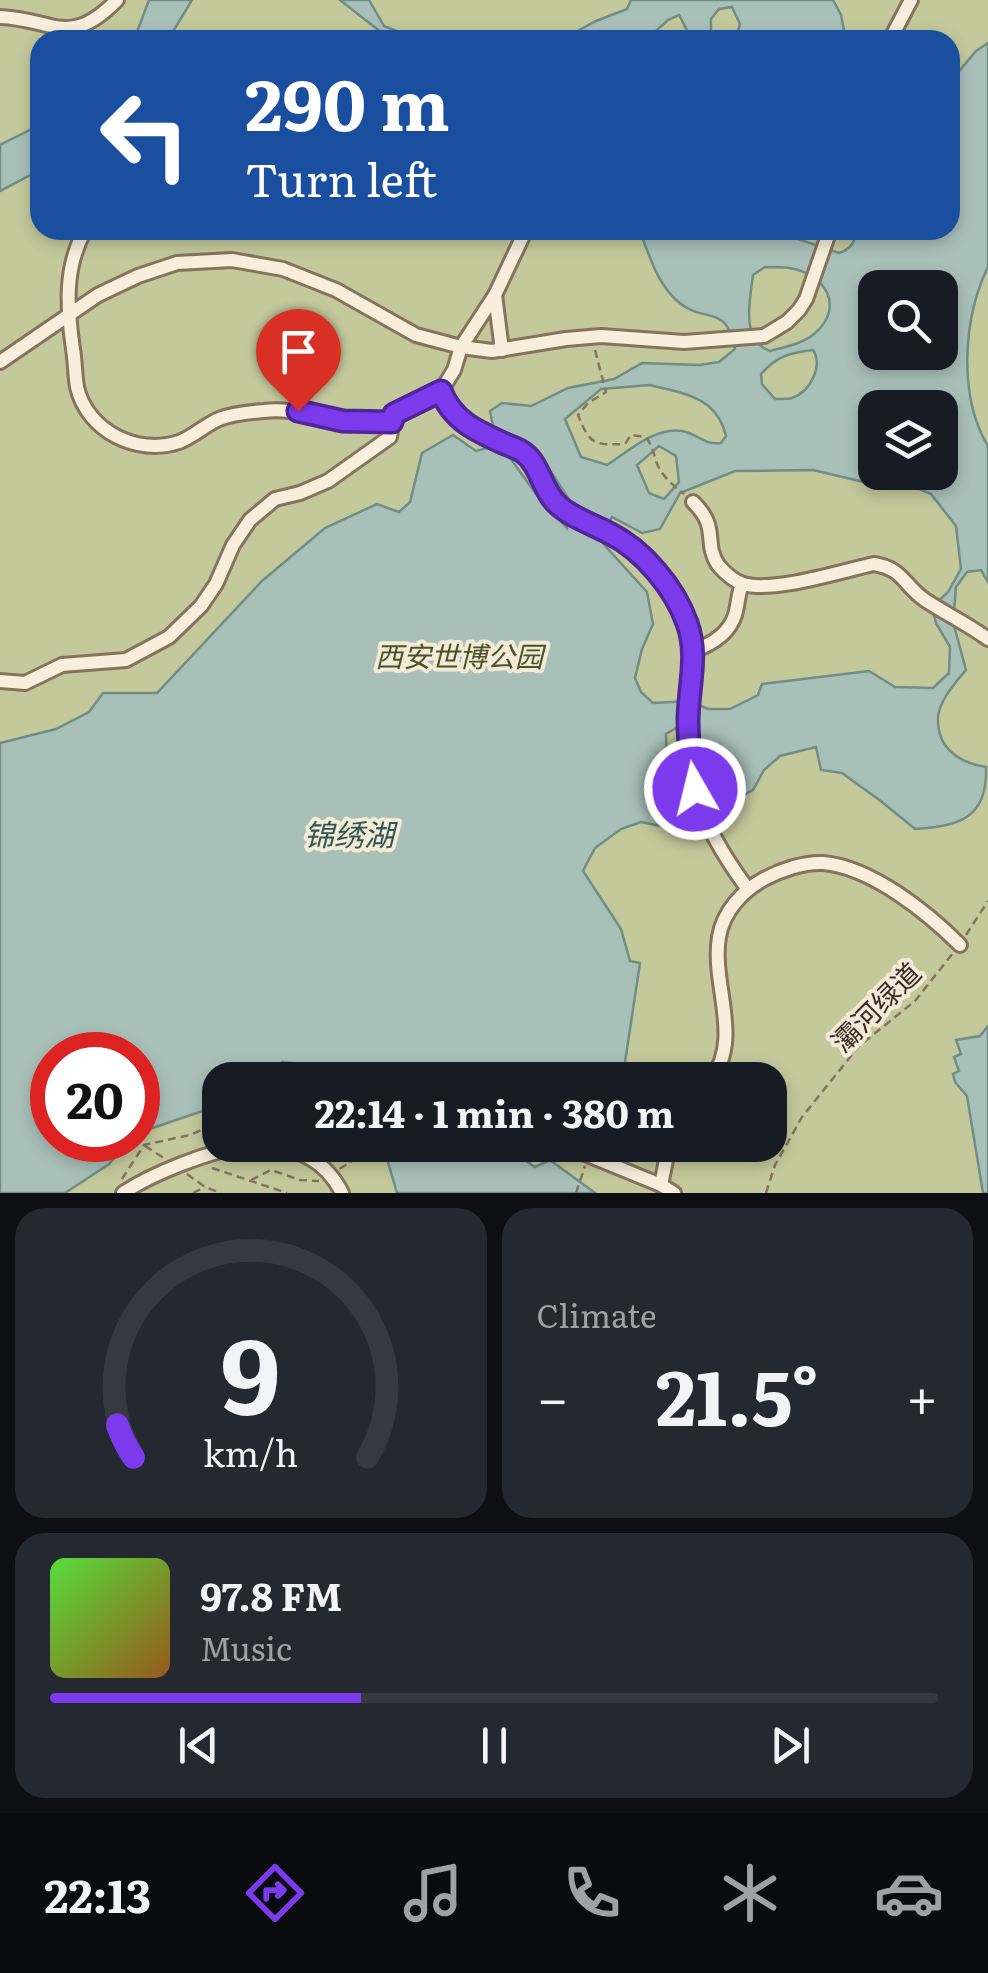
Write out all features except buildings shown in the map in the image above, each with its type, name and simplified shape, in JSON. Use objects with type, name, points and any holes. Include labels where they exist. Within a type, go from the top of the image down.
[{"type":"lane","points":[[0,17],[52,28],[75,28],[97,18],[117,0]]},
{"type":"lane","points":[[895,30],[911,0]]},
{"type":"lane","points":[[80,240],[70,273],[68,316],[78,389],[92,417],[109,434],[135,444],[180,442],[221,418],[266,410],[298,411],[343,421],[392,422]]},
{"type":"lane","points":[[0,681],[25,683],[62,665],[126,660],[169,637],[202,606],[233,544],[250,520],[275,498],[328,481],[390,436],[394,414],[441,391],[521,240]]},
{"type":"lane","points":[[0,362],[98,294],[138,276],[178,263],[232,260],[283,269],[336,290],[416,336],[492,352],[596,336],[684,342],[764,336],[799,310],[809,294],[827,240]]},
{"type":"lane","points":[[494,295],[502,350]]},
{"type":"lane","points":[[441,391],[452,412],[465,424],[525,454],[558,506],[624,541],[646,560],[679,606],[689,627],[693,651],[688,718],[695,789],[714,841],[747,888]]},
{"type":"lane","points":[[693,502],[706,514],[718,564],[742,584],[772,586],[874,564],[885,566],[896,570],[928,602],[988,639]]},
{"type":"lane","points":[[693,651],[708,646],[728,629],[742,584]]},
{"type":"lane","points":[[722,1062],[726,1045],[725,1010],[718,940],[724,918],[747,888],[781,870],[822,863],[856,872],[892,890],[934,919],[960,945]]},
{"type":"lane","points":[[124,1193],[202,1157]]},
{"type":"lane","points":[[317,1162],[336,1183]]},
{"type":"lane","points":[[604,1162],[667,1189],[669,1162]]},
{"type":"path","points":[[596,336],[594,349],[606,392],[578,415],[586,436],[599,445],[625,444],[631,435],[646,437],[672,486],[693,502]]},
{"type":"path","name":"灞河绿道","points":[[766,1193],[775,1165],[802,1117],[858,1046],[915,1000],[960,945],[988,901]]},
{"type":"path","points":[[124,1177],[144,1145],[202,1130]]},
{"type":"path","points":[[192,1161],[287,1193]]},
{"type":"path","points":[[251,1180],[271,1170],[300,1180],[336,1183],[352,1162]]},
{"type":"path","points":[[576,1193],[588,1162]]},
{"type":"path","points":[[193,1193],[204,1187]]},
{"type":"green space","name":"西安世博公园","points":[[0,0],[988,0],[988,1193],[0,1193]]},
{"type":"water","points":[[149,0],[192,0],[174,30],[138,30]]},
{"type":"water","points":[[340,0],[369,0],[384,26],[394,30],[378,30]]},
{"type":"water","points":[[631,0],[833,0],[844,30],[738,30],[740,24],[732,7],[719,9],[711,19],[711,30],[687,30],[679,15],[657,30],[579,30],[627,9]]},
{"type":"water","name":"锦绣湖","points":[[988,43],[988,267],[973,309],[967,357],[972,404],[988,446],[988,582],[981,570],[967,572],[956,587],[953,622],[966,670],[938,714],[939,730],[947,747],[968,762],[986,767],[982,799],[967,817],[944,826],[915,829],[842,773],[821,770],[816,747],[780,756],[764,770],[753,790],[738,798],[726,823],[703,834],[641,822],[621,829],[595,848],[583,871],[621,929],[630,961],[640,963],[625,1062],[202,1062],[202,1111],[160,1125],[160,1032],[30,1032],[30,1162],[111,1162],[65,1193],[0,1193],[0,743],[56,729],[89,712],[103,693],[157,693],[262,581],[325,528],[377,504],[399,512],[410,502],[422,453],[453,435],[476,451],[491,447],[490,411],[502,403],[531,406],[568,388],[614,379],[642,363],[719,362],[735,349],[726,324],[675,299],[658,275],[643,240],[801,240],[839,253],[853,240],[960,240],[960,70]],"holes":[[[765,267],[789,268],[813,277],[830,303],[824,324],[814,334],[770,351],[754,338],[749,318],[753,275]],[[813,350],[813,377],[799,395],[775,399],[762,384],[761,374],[778,359]],[[650,385],[707,405],[715,412],[726,436],[721,443],[672,430],[642,441],[607,465],[581,457],[565,419],[601,389]],[[858,390],[958,390],[958,490],[922,490],[931,494],[956,526],[961,569],[948,592],[932,607],[950,647],[949,673],[933,688],[895,687],[869,671],[762,684],[758,695],[730,709],[708,709],[690,701],[653,703],[641,692],[635,678],[653,624],[647,592],[599,539],[612,517],[642,533],[660,529],[680,493],[735,471],[813,470],[858,481]],[[659,446],[676,456],[679,482],[664,499],[649,493],[637,465]],[[508,455],[544,461],[570,501],[567,528]],[[680,726],[702,742],[710,807],[688,814],[674,809],[666,734]]]},
{"type":"water","points":[[30,130],[30,175],[0,191],[0,145]]},
{"type":"water","points":[[988,1026],[988,1193],[983,1193],[967,1096],[953,1074],[959,1071],[954,1057],[961,1054],[956,1040],[980,1036]]},
{"type":"water","points":[[388,1162],[528,1162],[535,1167],[553,1162],[595,1193],[397,1193]]},
{"type":"route","points":[[298,411],[343,421],[392,422],[394,414],[441,391],[452,412],[465,424],[525,454],[558,506],[624,541],[646,560],[667,586],[689,627],[693,651],[689,756],[695,789]]}]
